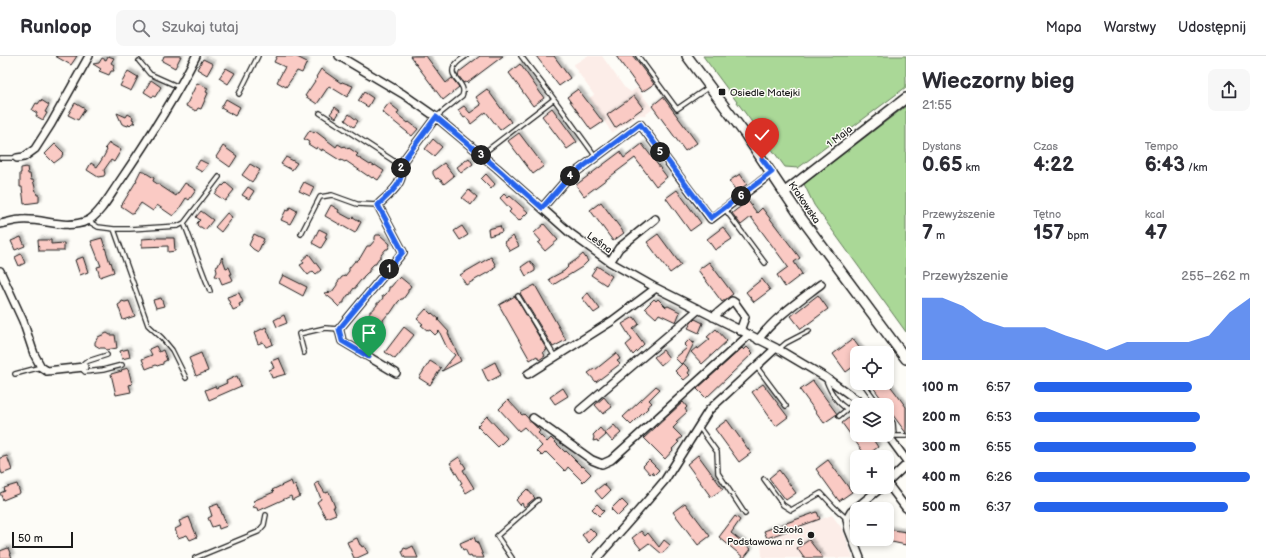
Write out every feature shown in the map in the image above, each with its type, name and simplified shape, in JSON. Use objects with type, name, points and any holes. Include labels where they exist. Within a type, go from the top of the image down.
[{"type":"street","points":[[17,158],[24,157],[35,149],[51,124],[89,56]]},
{"type":"street","points":[[0,224],[21,220],[68,225],[88,221],[101,209],[130,167],[179,87],[196,56]]},
{"type":"street","name":"Leśna","points":[[339,56],[403,94],[436,117],[570,233],[610,262],[656,288],[777,349],[826,377],[854,398]]},
{"type":"street","name":"Krakowska","points":[[687,56],[772,172],[802,219],[906,359]]},
{"type":"street","name":"1 Maja","points":[[785,192],[906,98]]},
{"type":"street","points":[[396,373],[342,341],[339,329],[403,252],[378,205],[398,184],[402,176],[400,165],[436,117]]},
{"type":"street","points":[[542,208],[568,178],[640,124],[711,218],[772,172]]},
{"type":"street","points":[[610,262],[619,248],[655,219]]},
{"type":"street","points":[[0,271],[23,321],[34,354],[41,367],[47,371],[82,367]]},
{"type":"street","points":[[758,340],[766,329],[792,306],[821,284]]},
{"type":"street","points":[[528,374],[612,321],[656,288]]},
{"type":"street","points":[[713,317],[732,302],[735,303],[745,317],[740,331]]},
{"type":"street","points":[[580,410],[699,309]]},
{"type":"street","points":[[533,418],[592,460],[602,464],[610,460],[749,335]]},
{"type":"street","points":[[598,557],[662,484],[709,410],[756,366],[777,349]]},
{"type":"street","points":[[894,441],[906,460]]},
{"type":"street","points":[[894,476],[906,465]]},
{"type":"street","points":[[894,492],[906,508]]},
{"type":"street","points":[[860,558],[849,530],[847,519],[851,512],[873,494]]},
{"type":"lane","points":[[239,94],[258,56]]},
{"type":"lane","points":[[436,117],[464,93],[463,87],[454,75],[453,67],[466,56]]},
{"type":"lane","points":[[520,56],[554,99],[596,157]]},
{"type":"lane","points":[[638,56],[677,109],[710,86]]},
{"type":"lane","points":[[139,61],[150,74],[179,87]]},
{"type":"lane","points":[[481,155],[554,99]]},
{"type":"lane","points":[[320,113],[400,165]]},
{"type":"lane","points":[[0,158],[17,158]]},
{"type":"lane","points":[[88,221],[98,227],[114,229],[178,226],[184,223],[219,176]]},
{"type":"lane","points":[[301,234],[320,197],[332,195],[357,204],[378,205]]},
{"type":"lane","points":[[724,208],[765,263]]},
{"type":"lane","points":[[184,223],[210,291]]},
{"type":"lane","points":[[114,229],[148,325],[172,350],[186,378]]},
{"type":"lane","points":[[518,296],[555,357]]},
{"type":"lane","points":[[304,353],[299,334],[325,328],[339,329]]},
{"type":"lane","points":[[777,349],[809,331]]},
{"type":"lane","points":[[107,356],[85,362],[82,367],[85,372],[103,370],[122,365]]},
{"type":"lane","points":[[756,366],[786,406]]},
{"type":"lane","points":[[15,374],[41,367]]},
{"type":"lane","points":[[826,377],[829,388],[842,406],[847,409]]},
{"type":"lane","points":[[839,416],[850,407]]},
{"type":"lane","points":[[699,427],[717,452],[718,473],[745,514]]},
{"type":"lane","points":[[894,436],[906,436]]},
{"type":"lane","points":[[764,479],[783,505],[791,510],[821,493],[847,519]]},
{"type":"lane","points":[[512,558],[497,536],[538,500]]},
{"type":"lane","points":[[195,558],[258,532],[264,525],[266,515]]},
{"type":"shaded area","points":[[587,56],[602,56],[624,87],[631,92],[637,88],[653,109],[645,115],[639,115],[612,133],[589,98],[594,95],[573,65]]},
{"type":"shaded area","name":"Szkoła Podstawowa nr 6","points":[[832,515],[843,530],[853,558],[762,558],[761,541]]},
{"type":"green space","points":[[703,56],[906,56],[906,87],[798,168],[785,167]]},
{"type":"green space","points":[[906,106],[906,332],[814,205],[804,184]]},
{"type":"building","points":[[55,56],[77,56],[71,65]]},
{"type":"building","points":[[108,56],[114,58],[111,63],[114,65],[114,71],[111,71],[109,75],[99,71],[101,69],[93,64],[99,63],[102,58],[106,60]]},
{"type":"building","points":[[164,56],[181,56],[175,68],[162,61]]},
{"type":"building","points":[[277,56],[295,56],[307,62],[302,73],[297,71],[286,87],[277,82],[285,67],[274,62]]},
{"type":"building","points":[[410,56],[426,56],[446,83],[452,78],[459,87],[443,100]]},
{"type":"building","points":[[480,56],[503,56],[467,83],[464,83],[458,75],[459,72]]},
{"type":"building","points":[[536,56],[554,56],[570,78],[559,86]]},
{"type":"building","points":[[616,56],[633,56],[654,84],[642,92]]},
{"type":"building","points":[[203,59],[213,64],[207,75],[197,69]]},
{"type":"building","points":[[520,64],[544,98],[533,106],[509,73]]},
{"type":"building","points":[[226,68],[235,73],[228,84],[219,78]]},
{"type":"building","points":[[321,69],[341,83],[342,82],[353,86],[347,97],[329,86],[317,104],[305,96]]},
{"type":"building","points":[[128,71],[138,77],[131,91],[120,86]]},
{"type":"building","points":[[151,80],[161,87],[155,97],[152,97],[144,92]]},
{"type":"building","points":[[197,83],[208,88],[206,92],[208,93],[201,109],[198,108],[196,111],[186,106]]},
{"type":"building","points":[[487,89],[511,122],[500,130],[486,112],[471,124],[458,110],[464,106],[470,113],[481,105],[476,97]]},
{"type":"building","points":[[578,89],[603,122],[591,130],[567,97]]},
{"type":"building","points":[[364,92],[373,98],[368,107],[358,101]]},
{"type":"building","points":[[634,96],[643,108],[615,128],[607,115]]},
{"type":"building","points":[[663,97],[697,143],[685,151],[652,106]]},
{"type":"building","points":[[226,99],[240,107],[235,116],[221,108]]},
{"type":"building","points":[[41,100],[49,105],[43,120],[36,116],[37,113],[32,110],[36,103],[38,104]]},
{"type":"building","points":[[75,103],[85,109],[78,120],[68,115]]},
{"type":"building","points":[[389,103],[399,111],[397,114],[418,129],[412,136],[382,112]]},
{"type":"building","points":[[335,107],[340,111],[336,118],[330,114]]},
{"type":"building","points":[[552,108],[577,142],[567,149],[542,116]]},
{"type":"building","points":[[117,113],[126,117],[128,114],[133,117],[133,122],[135,123],[129,124],[128,126],[122,124]]},
{"type":"building","points":[[349,114],[358,121],[354,127],[345,120]]},
{"type":"building","points":[[310,130],[314,133],[315,131],[336,147],[338,144],[348,149],[349,148],[358,154],[356,156],[370,165],[375,165],[384,171],[378,180],[368,176],[346,161],[341,161],[322,149],[322,151],[317,147],[316,149],[308,144],[309,142],[304,139]]},
{"type":"building","points":[[519,133],[544,166],[533,174],[508,141]]},
{"type":"building","points":[[433,139],[442,147],[434,156],[425,149]]},
{"type":"building","points":[[109,143],[121,150],[114,162],[111,160],[104,170],[104,176],[98,177],[87,170],[91,163],[97,167],[107,150],[105,148]]},
{"type":"building","points":[[55,144],[64,153],[62,157],[54,163],[45,154]]},
{"type":"building","points":[[642,144],[667,177],[656,186],[635,158],[584,196],[576,185],[620,152],[624,158]]},
{"type":"building","points":[[223,146],[237,156],[230,167],[216,157]]},
{"type":"building","points":[[286,157],[297,163],[292,170],[281,164]]},
{"type":"building","points":[[469,158],[473,164],[461,173],[457,167]]},
{"type":"building","points":[[200,160],[208,164],[202,172],[195,168]]},
{"type":"building","points":[[444,163],[454,176],[444,184],[438,178],[436,179],[433,171]]},
{"type":"building","points":[[250,164],[260,170],[252,182],[242,175]]},
{"type":"building","points":[[27,167],[28,174],[30,174],[31,180],[33,180],[37,195],[39,195],[39,202],[24,204],[22,187],[20,187],[20,173],[21,168]]},
{"type":"building","points":[[141,170],[154,178],[153,181],[176,196],[185,183],[196,190],[189,200],[186,198],[173,216],[157,205],[153,211],[141,203],[133,214],[121,206],[137,180]]},
{"type":"building","points":[[486,174],[495,184],[491,189],[481,179]]},
{"type":"building","points":[[740,174],[747,184],[737,192],[729,181]]},
{"type":"building","points":[[304,182],[314,187],[310,196],[299,191]]},
{"type":"building","points":[[226,183],[234,190],[225,201],[215,194],[222,185],[223,186]]},
{"type":"building","points":[[248,187],[254,191],[249,199],[242,195]]},
{"type":"building","points":[[469,190],[477,197],[471,205],[462,198]]},
{"type":"building","points":[[677,190],[701,223],[690,231],[666,198]]},
{"type":"building","points":[[504,194],[508,198],[510,196],[528,212],[519,221],[509,212],[511,210],[500,198]]},
{"type":"building","points":[[748,201],[757,213],[762,208],[800,258],[794,262],[802,274],[785,287],[777,275],[788,267],[751,217],[741,225],[732,213]]},
{"type":"building","points":[[601,202],[624,233],[613,241],[590,210]]},
{"type":"building","points":[[331,205],[339,210],[338,212],[351,219],[353,217],[361,222],[355,233],[325,216]]},
{"type":"building","points":[[290,207],[297,211],[290,224],[281,220],[286,210],[288,211]]},
{"type":"building","points":[[201,211],[213,220],[205,230],[198,227],[197,223],[200,220],[196,217]]},
{"type":"building","points":[[227,213],[232,217],[221,232],[215,227]]},
{"type":"building","points":[[544,224],[558,240],[545,251],[538,243],[541,241],[534,233]]},
{"type":"building","points":[[462,226],[468,235],[460,240],[454,231]]},
{"type":"building","points":[[500,226],[502,232],[489,236],[488,229]]},
{"type":"building","points":[[723,227],[732,239],[715,250],[707,239]]},
{"type":"building","points":[[319,229],[327,233],[325,237],[327,238],[321,248],[312,243]]},
{"type":"building","points":[[254,234],[264,239],[258,252],[249,245]]},
{"type":"building","points":[[658,234],[681,265],[670,273],[647,242]]},
{"type":"building","points":[[376,235],[380,235],[390,244],[388,249],[386,249],[376,264],[371,267],[369,272],[363,277],[351,294],[348,295],[344,303],[342,303],[339,307],[324,293],[332,292],[337,283],[349,271],[349,268],[360,258],[367,246],[370,246],[375,240]]},
{"type":"building","points":[[513,236],[519,246],[510,251],[504,242]]},
{"type":"building","points":[[21,237],[25,246],[15,250],[11,241]]},
{"type":"building","points":[[102,238],[114,272],[100,277],[97,267],[101,266],[91,241]]},
{"type":"building","points":[[174,238],[175,251],[168,252],[168,246],[142,247],[142,239]]},
{"type":"building","points":[[38,240],[51,240],[51,244],[64,243],[64,251],[39,251]]},
{"type":"building","points":[[21,254],[25,263],[19,266],[15,257]]},
{"type":"building","points":[[309,254],[321,270],[316,274],[313,271],[308,275],[300,265],[304,263],[302,260]]},
{"type":"building","points":[[583,254],[588,261],[582,267],[553,285],[549,279],[564,271],[568,267],[567,266]]},
{"type":"building","points":[[83,257],[88,272],[80,275],[75,260]]},
{"type":"building","points":[[222,257],[226,268],[229,267],[233,280],[222,284],[219,277],[215,276],[217,272],[216,267],[218,266]]},
{"type":"building","points":[[491,257],[496,266],[493,268],[494,269],[466,285],[460,275]]},
{"type":"building","points":[[530,261],[535,268],[535,271],[526,276],[521,267]]},
{"type":"building","points":[[709,262],[733,294],[722,302],[698,270]]},
{"type":"building","points":[[597,266],[612,276],[606,285],[591,275]]},
{"type":"building","points":[[283,275],[307,287],[303,296],[279,283]]},
{"type":"building","points":[[400,277],[411,286],[408,292],[403,299],[398,302],[390,314],[388,314],[383,320],[383,323],[378,329],[373,332],[369,340],[360,341],[363,337],[355,331],[358,329],[357,326],[360,326],[364,318],[366,318],[370,311],[372,311],[377,303],[379,303],[383,298],[382,296],[387,293],[389,287],[391,287]]},
{"type":"building","points":[[762,279],[770,290],[754,302],[746,292]]},
{"type":"building","points":[[535,285],[566,340],[553,347],[520,293]]},
{"type":"building","points":[[239,293],[243,302],[239,304],[240,307],[233,310],[227,297]]},
{"type":"building","points":[[588,293],[600,309],[594,313],[582,298]]},
{"type":"building","points":[[818,295],[828,309],[801,329],[791,316]]},
{"type":"building","points":[[515,296],[547,350],[543,352],[545,356],[539,360],[537,356],[530,360],[499,305]]},
{"type":"building","points":[[161,298],[164,306],[156,308],[153,300]]},
{"type":"building","points":[[654,299],[656,301],[658,299],[666,307],[668,306],[680,312],[676,322],[659,314],[656,318],[645,308]]},
{"type":"building","points":[[122,301],[129,301],[135,316],[123,320],[118,305]]},
{"type":"building","points":[[426,309],[439,319],[438,320],[449,332],[448,333],[461,361],[442,371],[455,355],[447,348],[439,331],[435,335],[421,325],[423,324],[417,319]]},
{"type":"building","points":[[284,315],[287,323],[277,327],[274,320]]},
{"type":"building","points":[[634,317],[639,324],[633,329],[644,344],[633,355],[626,345],[632,340],[622,324]]},
{"type":"building","points":[[695,319],[703,323],[699,333],[688,328]]},
{"type":"building","points":[[266,327],[273,344],[266,347],[263,342],[258,344],[254,333]]},
{"type":"building","points":[[404,327],[414,335],[395,359],[385,352]]},
{"type":"building","points":[[716,329],[727,341],[702,364],[691,352],[697,347],[698,349],[710,339],[707,337]]},
{"type":"building","points":[[107,333],[110,335],[115,335],[117,348],[106,350],[105,348],[100,348],[95,345],[98,337]]},
{"type":"building","points":[[690,339],[693,343],[695,341],[685,361],[681,364],[675,358],[687,348],[684,345]]},
{"type":"building","points":[[853,339],[858,346],[850,346],[850,369],[846,372],[833,354]]},
{"type":"building","points":[[156,346],[159,352],[163,350],[167,360],[163,362],[163,364],[146,369],[142,359],[152,355],[149,349]]},
{"type":"building","points":[[747,347],[753,353],[706,398],[697,389],[742,348],[744,350]]},
{"type":"building","points":[[128,349],[130,357],[122,359],[120,351]]},
{"type":"building","points":[[663,350],[669,358],[661,365],[654,357]]},
{"type":"building","points":[[201,353],[208,371],[196,376],[189,358]]},
{"type":"building","points":[[616,353],[620,359],[617,361],[620,364],[596,382],[588,373],[594,369],[595,370]]},
{"type":"building","points":[[279,358],[286,374],[272,378],[269,370],[274,368],[271,361]]},
{"type":"building","points":[[430,361],[441,368],[430,385],[419,378]]},
{"type":"building","points":[[495,362],[501,375],[488,382],[482,369]]},
{"type":"building","points":[[683,363],[690,370],[688,373],[690,375],[684,380],[675,371]]},
{"type":"building","points":[[128,368],[132,384],[129,385],[131,392],[116,395],[111,374]]},
{"type":"building","points":[[237,376],[241,386],[209,400],[205,390],[215,386],[216,388]]},
{"type":"building","points":[[813,381],[837,414],[824,423],[800,390]]},
{"type":"building","points":[[763,384],[788,417],[776,426],[752,392]]},
{"type":"building","points":[[656,386],[660,389],[649,400],[652,403],[631,425],[623,417]]},
{"type":"building","points":[[563,388],[568,396],[555,404],[550,397]]},
{"type":"building","points":[[875,390],[893,390],[906,407],[906,433],[894,417],[894,398],[881,398]]},
{"type":"building","points":[[604,397],[612,407],[603,414],[595,405]]},
{"type":"building","points":[[508,400],[540,431],[538,433],[547,442],[551,438],[591,474],[583,482],[568,467],[565,471],[546,452],[542,456],[537,451],[542,446],[524,427],[519,431],[499,409]]},
{"type":"building","points":[[683,402],[687,407],[685,409],[687,412],[676,422],[678,423],[673,428],[682,437],[677,441],[679,442],[665,459],[644,438]]},
{"type":"building","points":[[487,416],[507,438],[498,447],[477,426]]},
{"type":"building","points":[[850,417],[850,434],[842,423]]},
{"type":"building","points":[[727,420],[751,453],[739,462],[715,429]]},
{"type":"building","points":[[614,425],[621,433],[612,441],[605,433]]},
{"type":"building","points":[[600,428],[606,435],[598,442],[597,440],[593,441],[593,435]]},
{"type":"building","points":[[856,442],[875,442],[878,447],[874,450],[862,450]]},
{"type":"building","points":[[698,455],[723,489],[711,497],[687,464]]},
{"type":"building","points":[[7,456],[12,470],[2,474],[0,468],[0,458]]},
{"type":"building","points":[[459,457],[466,468],[463,470],[474,488],[466,493],[450,463]]},
{"type":"building","points":[[649,460],[659,470],[654,475],[652,472],[650,474],[643,466]]},
{"type":"building","points":[[828,460],[850,489],[850,493],[839,501],[816,469]]},
{"type":"building","points":[[779,470],[796,493],[786,500],[769,478]]},
{"type":"building","points":[[291,481],[293,486],[295,485],[300,496],[292,500],[291,496],[258,511],[257,508],[253,507],[255,504],[253,501],[274,492],[272,490]]},
{"type":"building","points":[[318,482],[325,493],[329,492],[335,507],[333,507],[336,514],[326,518],[317,502],[321,499],[315,484]]},
{"type":"building","points":[[17,484],[20,493],[3,500],[0,493],[5,491],[4,488]]},
{"type":"building","points":[[604,484],[610,491],[602,499],[595,491]]},
{"type":"building","points":[[527,489],[535,498],[524,507],[522,503],[520,505],[516,500]]},
{"type":"building","points":[[622,500],[628,506],[618,516],[611,509]]},
{"type":"building","points":[[685,503],[710,536],[698,545],[673,512]]},
{"type":"building","points":[[218,504],[227,526],[219,529],[218,525],[212,527],[208,518],[212,516],[209,507]]},
{"type":"building","points":[[597,504],[604,511],[599,516],[592,509]]},
{"type":"building","points":[[817,512],[820,519],[767,538],[764,531]]},
{"type":"building","points":[[735,516],[740,520],[731,533],[751,549],[744,558],[719,537]]},
{"type":"building","points":[[189,517],[197,537],[190,540],[187,535],[178,538],[175,529],[181,526],[179,521]]},
{"type":"building","points":[[590,528],[597,535],[589,543],[582,535]]},
{"type":"building","points":[[894,530],[906,532],[906,545],[894,542]]},
{"type":"building","points":[[641,531],[645,536],[648,533],[659,547],[664,540],[670,545],[662,554],[649,543],[641,549],[632,538]]},
{"type":"building","points":[[474,537],[484,558],[469,557],[465,549],[463,550],[460,543]]},
{"type":"building","points":[[357,538],[360,545],[362,547],[364,546],[368,553],[354,558],[347,542]]},
{"type":"building","points":[[809,540],[823,558],[804,558],[797,548]]},
{"type":"building","points":[[413,546],[418,558],[405,558],[402,552],[404,548],[407,549]]},
{"type":"building","points":[[8,548],[12,558],[0,558],[0,551]]},
{"type":"place","name":"Osiedle Matejki","points":[[722,92]]},
{"type":"place","name":"Szkoła Podstawowa nr 6","points":[[811,535]]},
{"type":"route","points":[[369,357],[342,341],[339,329],[403,252],[378,205],[398,184],[402,176],[400,165],[436,117],[542,208],[568,178],[640,124],[711,218],[772,172],[762,159]]}]
